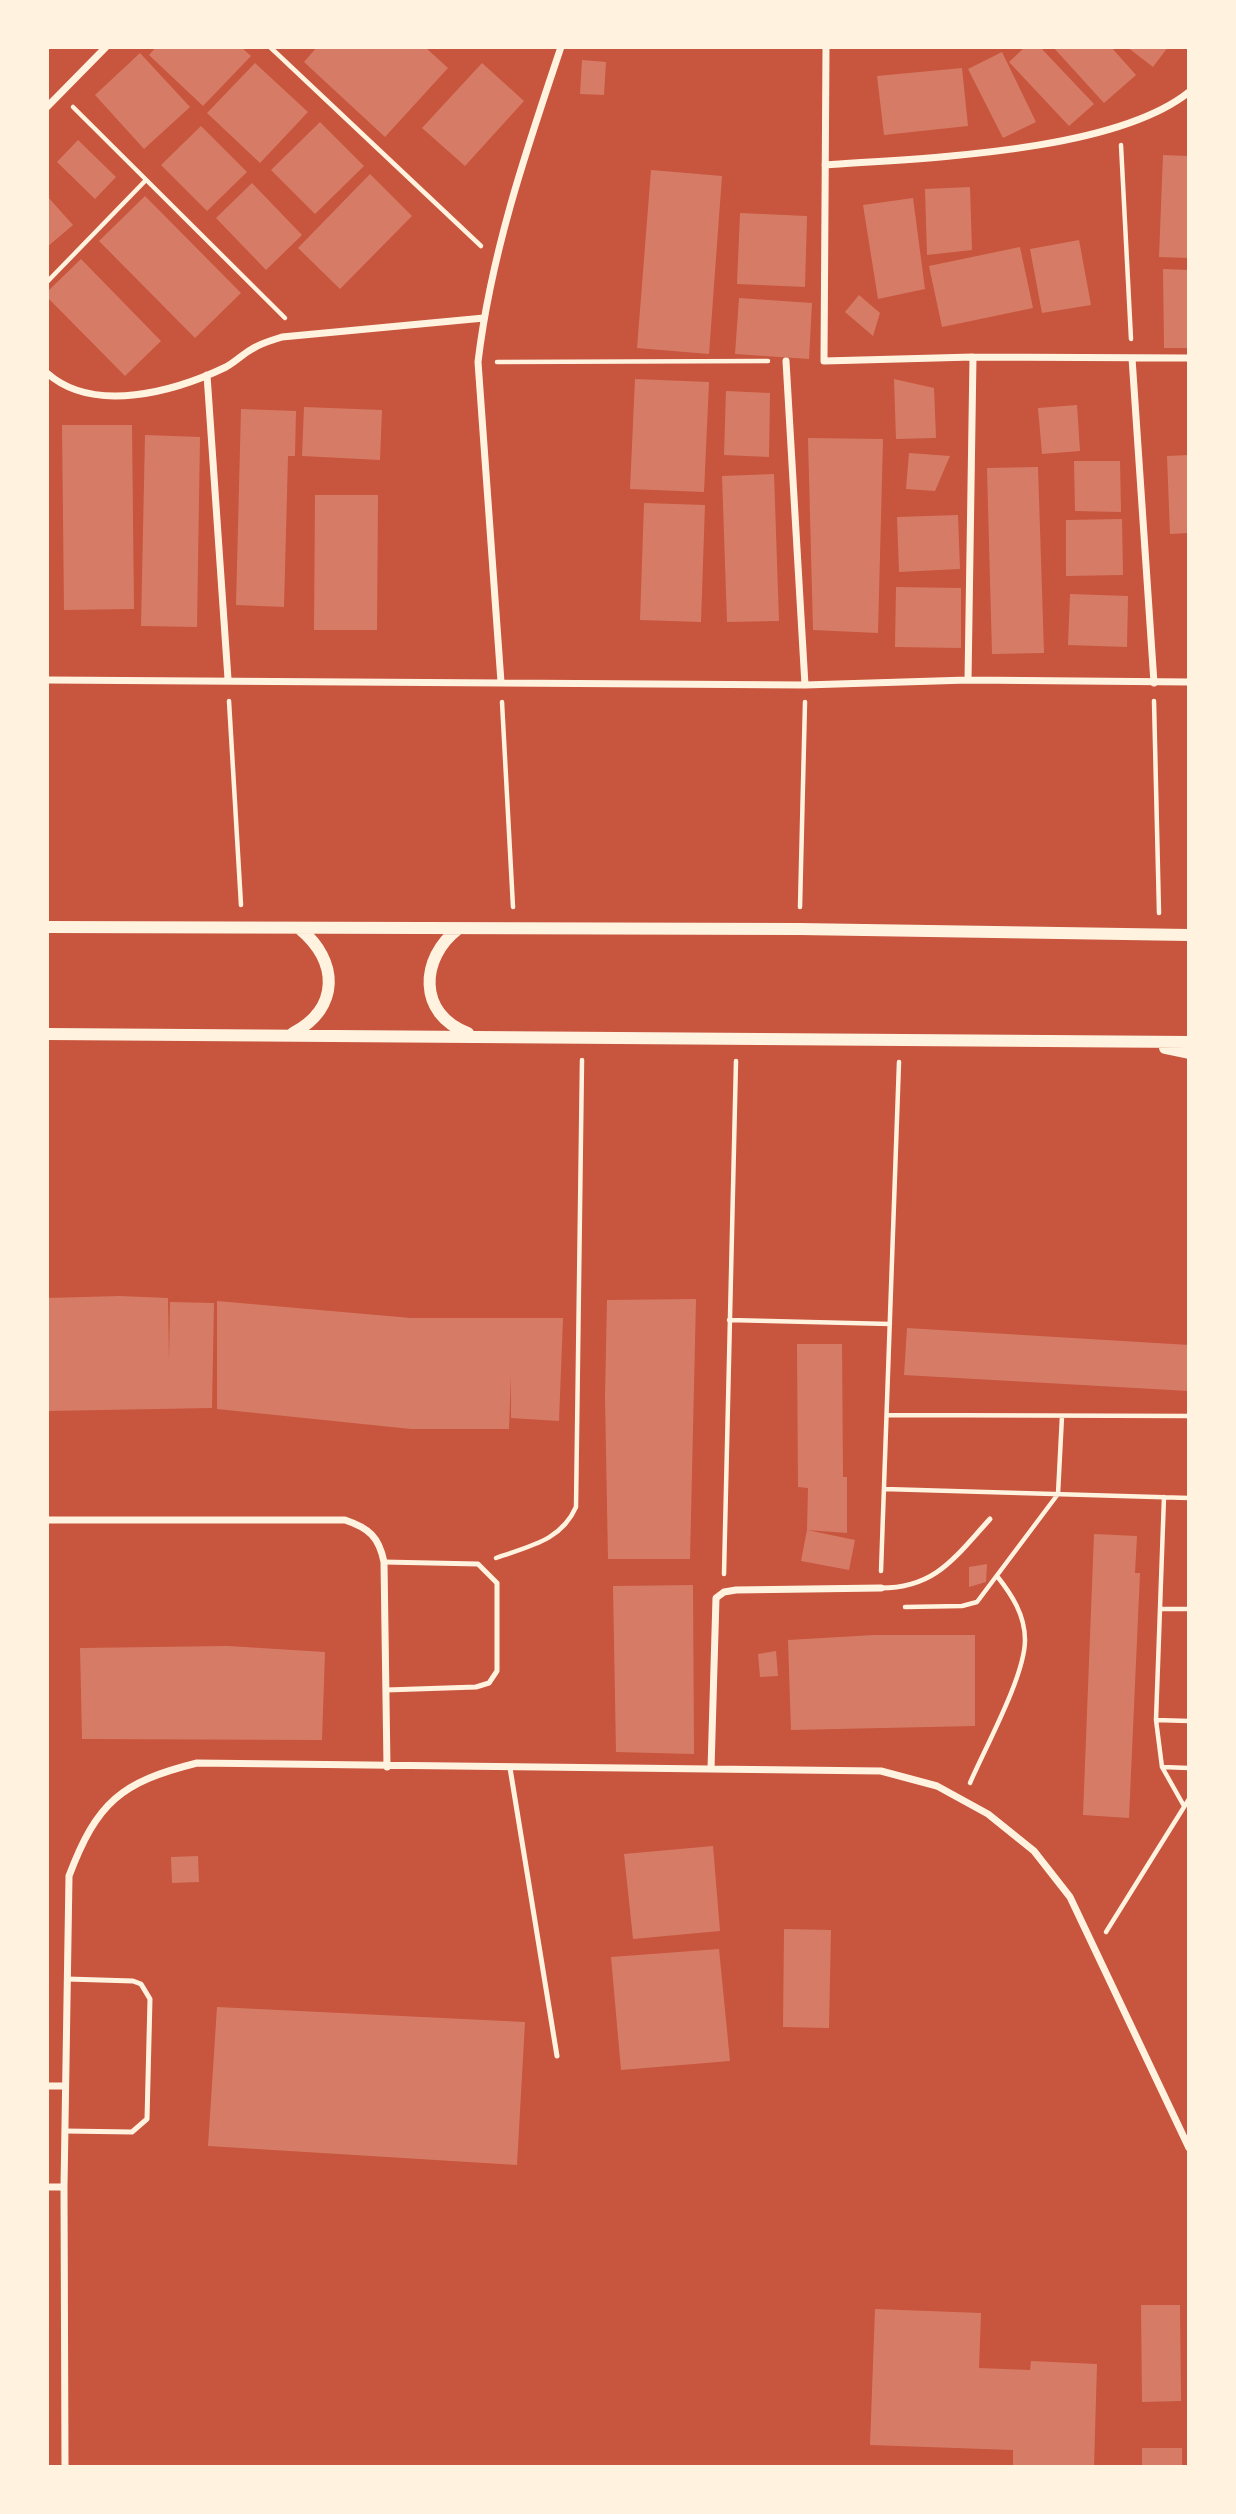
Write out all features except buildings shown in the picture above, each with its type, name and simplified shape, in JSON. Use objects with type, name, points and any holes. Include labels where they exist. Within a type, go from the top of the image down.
[{"type":"street","points":[[47,107],[106,47]]},
{"type":"street","points":[[501,682],[478,362],[484,318],[513,191],[561,47]]},
{"type":"street","points":[[826,47],[824,361],[973,357],[1189,358]]},
{"type":"street","points":[[825,165],[1020,148],[1120,127],[1189,92]]},
{"type":"street","points":[[47,373],[72,389],[104,396],[146,393],[207,375],[229,365],[254,348],[282,337],[484,318]]},
{"type":"street","points":[[968,680],[973,357]]},
{"type":"street","points":[[1132,358],[1154,683]]},
{"type":"street","points":[[786,361],[805,685]]},
{"type":"street","points":[[207,375],[228,679]]},
{"type":"street","points":[[47,680],[228,679],[805,685],[968,680],[1189,682]]},
{"type":"street","points":[[47,927],[799,929],[1189,935]]},
{"type":"street","points":[[458,928],[444,939],[435,953],[429,970],[429,988],[445,1019],[459,1030],[475,1036]]},
{"type":"street","points":[[289,1035],[306,1026],[319,1012],[327,995],[329,976],[325,957],[315,941],[299,929]]},
{"type":"street","points":[[47,1034],[1189,1042]]},
{"type":"street","points":[[1134,1042],[1189,1053]]},
{"type":"street","points":[[47,1520],[345,1520],[365,1526],[380,1542],[384,1562],[387,1767]]},
{"type":"street","points":[[711,1769],[716,1598],[724,1592],[881,1588]]},
{"type":"street","points":[[65,2467],[64,2187],[69,1876],[85,1833],[114,1798],[153,1774],[197,1763],[881,1770],[937,1786],[988,1814],[1034,1851],[1070,1896],[1189,2148]]},
{"type":"street","points":[[47,2086],[65,2085]]},
{"type":"street","points":[[47,2187],[64,2187]]},
{"type":"lane","points":[[881,1588],[906,1588],[930,1579],[950,1562],[990,1519]]},
{"type":"lane","points":[[384,1562],[478,1564],[489,1572],[497,1583],[497,1671],[489,1683],[476,1687],[386,1690]]},
{"type":"lane","points":[[510,1768],[557,2056]]},
{"type":"lane","points":[[65,2131],[132,2132],[147,2119],[150,1999],[147,1991],[133,1981],[67,1979]]},
{"type":"path","points":[[270,47],[497,262]]},
{"type":"path","points":[[60,94],[302,334]]},
{"type":"path","points":[[1120,127],[1132,358]]},
{"type":"path","points":[[47,282],[145,181]]},
{"type":"path","points":[[478,362],[786,361]]},
{"type":"path","points":[[228,679],[243,928]]},
{"type":"path","points":[[501,682],[514,928]]},
{"type":"path","points":[[1154,683],[1159,935]]},
{"type":"path","points":[[799,929],[805,685]]},
{"type":"path","points":[[478,1564],[556,1536],[569,1524],[576,1507],[582,1038]]},
{"type":"path","points":[[724,1592],[736,1039]]},
{"type":"path","points":[[881,1588],[900,1040]]},
{"type":"path","points":[[729,1320],[890,1324]]},
{"type":"path","points":[[887,1415],[1189,1416]]},
{"type":"path","points":[[884,1489],[1189,1498]]},
{"type":"path","points":[[1164,1497],[1156,1720],[1162,1767],[1184,1806]]},
{"type":"path","points":[[962,1800],[1021,1664],[1023,1652],[1021,1617],[1012,1595],[997,1576]]},
{"type":"path","points":[[1161,1609],[1189,1609]]},
{"type":"path","points":[[1156,1720],[1189,1721]]},
{"type":"path","points":[[1162,1767],[1189,1768]]},
{"type":"path","points":[[1096,1949],[1189,1799]]}]
